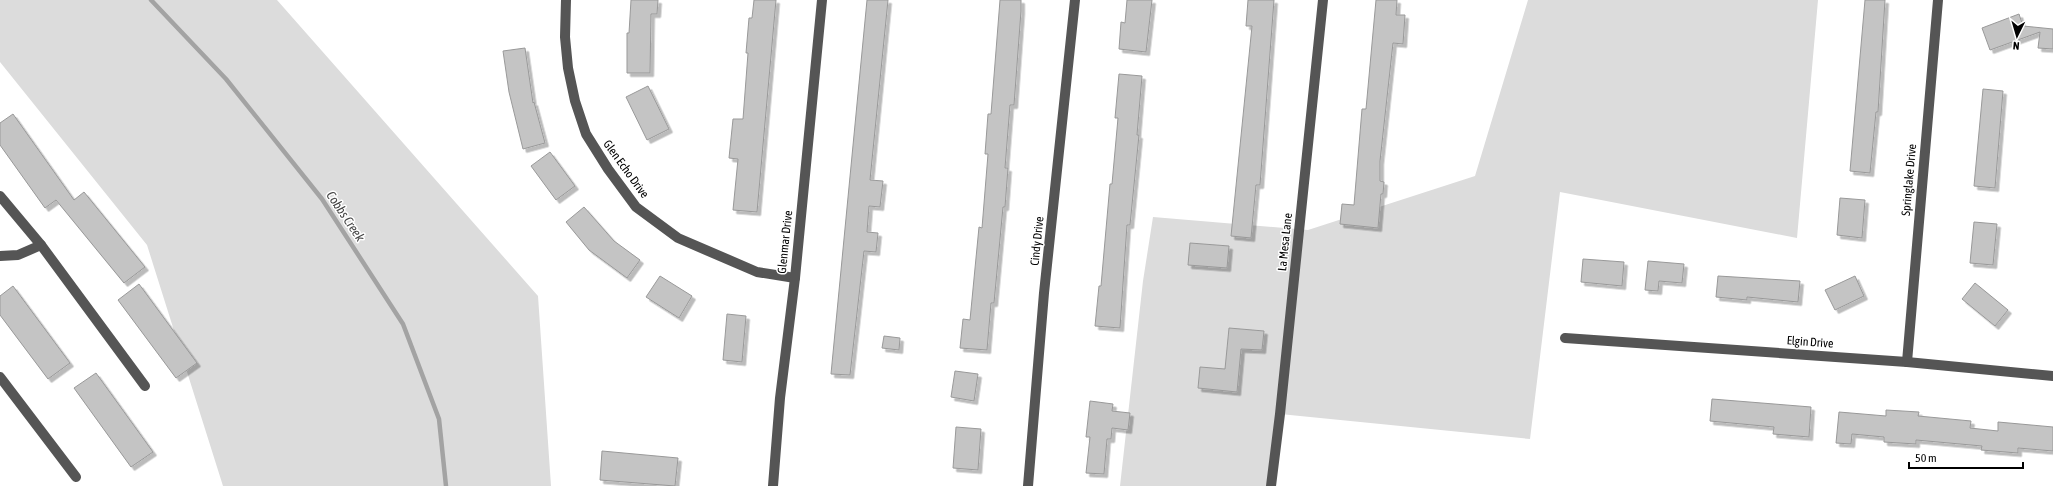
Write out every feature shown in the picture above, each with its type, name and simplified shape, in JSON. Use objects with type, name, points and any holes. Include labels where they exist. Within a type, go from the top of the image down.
[{"type":"street","name":"Glen Echo Drive","points":[[566,0],[565,37],[568,68],[575,101],[586,134],[608,169],[636,207],[678,238],[757,272],[794,278]]},
{"type":"street","name":"Glenmar Drive","points":[[773,486],[780,398],[794,278],[822,0]]},
{"type":"street","name":"Cindy Drive","points":[[1028,486],[1044,293],[1075,0]]},
{"type":"street","name":"La Mesa Lane","points":[[1271,486],[1280,414],[1323,0]]},
{"type":"street","name":"Springlake Drive","points":[[1907,362],[1938,0]]},
{"type":"street","points":[[0,196],[41,245],[145,386]]},
{"type":"street","points":[[0,256],[18,256],[41,245]]},
{"type":"street","name":"Elgin Drive","points":[[1565,338],[1907,362],[2053,376]]},
{"type":"street","points":[[0,377],[76,477]]},
{"type":"shaded area","points":[[0,0],[277,0],[538,296],[551,486],[223,486],[147,245],[0,62]]},
{"type":"shaded area","points":[[1528,0],[1818,0],[1797,238],[1560,192],[1530,439],[1280,414],[1270,486],[1120,486],[1143,281],[1153,217],[1308,230],[1475,176]]},
{"type":"building","points":[[631,0],[658,0],[657,14],[651,14],[650,73],[627,73],[627,33],[629,33]]},
{"type":"building","points":[[754,0],[776,0],[757,212],[733,210],[738,159],[729,158],[733,119],[743,119],[749,18],[752,18]]},
{"type":"building","points":[[867,0],[888,0],[870,180],[883,181],[880,207],[869,206],[867,232],[878,233],[876,252],[864,251],[850,375],[831,374]]},
{"type":"building","points":[[1000,0],[1021,0],[1021,11],[1014,105],[1010,105],[1005,168],[1008,168],[1005,207],[1003,207],[994,303],[991,303],[987,350],[960,348],[963,319],[970,320],[979,227],[982,228],[988,154],[985,154],[988,114],[991,114]]},
{"type":"building","points":[[1127,0],[1152,0],[1146,52],[1119,49],[1121,22],[1125,23]]},
{"type":"building","points":[[1248,0],[1274,0],[1260,185],[1256,185],[1251,238],[1231,236],[1252,26],[1246,26]]},
{"type":"building","points":[[1376,0],[1397,0],[1396,15],[1405,15],[1403,44],[1393,43],[1380,161],[1380,181],[1384,182],[1383,194],[1381,194],[1378,228],[1340,224],[1342,204],[1354,205],[1362,109],[1366,109]]},
{"type":"building","points":[[1865,0],[1885,0],[1878,112],[1876,112],[1870,173],[1850,171]]},
{"type":"building","points":[[2019,14],[2023,26],[2053,29],[2053,49],[2038,48],[2040,32],[1990,50],[1982,28]]},
{"type":"building","points":[[525,48],[533,103],[534,102],[545,143],[523,149],[509,92],[503,51]]},
{"type":"building","points":[[1119,74],[1142,76],[1137,135],[1139,135],[1130,225],[1127,225],[1120,328],[1095,326],[1099,286],[1101,286],[1110,184],[1112,184],[1118,118],[1115,118]]},
{"type":"building","points":[[648,86],[669,129],[647,140],[626,97]]},
{"type":"building","points":[[1983,89],[2003,91],[1995,188],[1974,186]]},
{"type":"building","points":[[13,114],[74,200],[84,192],[145,267],[124,283],[56,200],[45,208],[0,145],[0,123]]},
{"type":"building","points":[[550,152],[575,186],[556,200],[531,166]]},
{"type":"building","points":[[1840,198],[1865,200],[1862,238],[1837,235]]},
{"type":"building","points":[[584,207],[614,241],[640,260],[627,278],[589,250],[566,222]]},
{"type":"building","points":[[1974,222],[1997,224],[1993,265],[1970,263]]},
{"type":"building","points":[[1190,243],[1229,246],[1227,268],[1188,265]]},
{"type":"building","points":[[1583,259],[1624,262],[1622,286],[1581,282]]},
{"type":"building","points":[[1648,261],[1684,264],[1682,283],[1659,281],[1658,291],[1645,290]]},
{"type":"building","points":[[660,276],[692,296],[679,318],[646,297]]},
{"type":"building","points":[[1718,276],[1800,281],[1798,302],[1747,297],[1747,300],[1716,297]]},
{"type":"building","points":[[1855,276],[1864,296],[1835,310],[1825,290]]},
{"type":"building","points":[[1975,283],[2008,310],[1995,326],[1962,299]]},
{"type":"building","points":[[139,284],[197,363],[176,378],[118,300]]},
{"type":"building","points":[[13,286],[70,363],[48,379],[0,315],[0,296]]},
{"type":"building","points":[[727,314],[746,316],[742,362],[723,360]]},
{"type":"building","points":[[1229,328],[1264,331],[1262,350],[1241,349],[1237,392],[1198,388],[1200,367],[1225,369]]},
{"type":"building","points":[[884,336],[900,338],[899,350],[882,348]]},
{"type":"building","points":[[955,371],[978,374],[974,401],[951,397]]},
{"type":"building","points":[[96,373],[153,452],[131,467],[74,388]]},
{"type":"building","points":[[1712,399],[1811,407],[1809,437],[1773,434],[1774,427],[1710,421]]},
{"type":"building","points":[[1090,401],[1113,404],[1112,411],[1130,413],[1128,430],[1112,428],[1111,439],[1107,439],[1104,474],[1086,473],[1090,437],[1086,437]]},
{"type":"building","points":[[1886,410],[1919,412],[1918,416],[1971,421],[1970,428],[1998,431],[1998,422],[2053,427],[2053,451],[2018,448],[2018,453],[1981,450],[1982,446],[1916,440],[1916,444],[1884,442],[1884,437],[1852,434],[1851,444],[1836,443],[1839,412],[1886,416]]},
{"type":"building","points":[[956,427],[981,429],[978,470],[953,468]]},
{"type":"building","points":[[602,451],[678,458],[675,486],[600,480]]},
{"type":"waterway","name":"Cobbs Creek","points":[[151,0],[226,79],[322,199],[403,324],[439,419],[446,486]]}]
